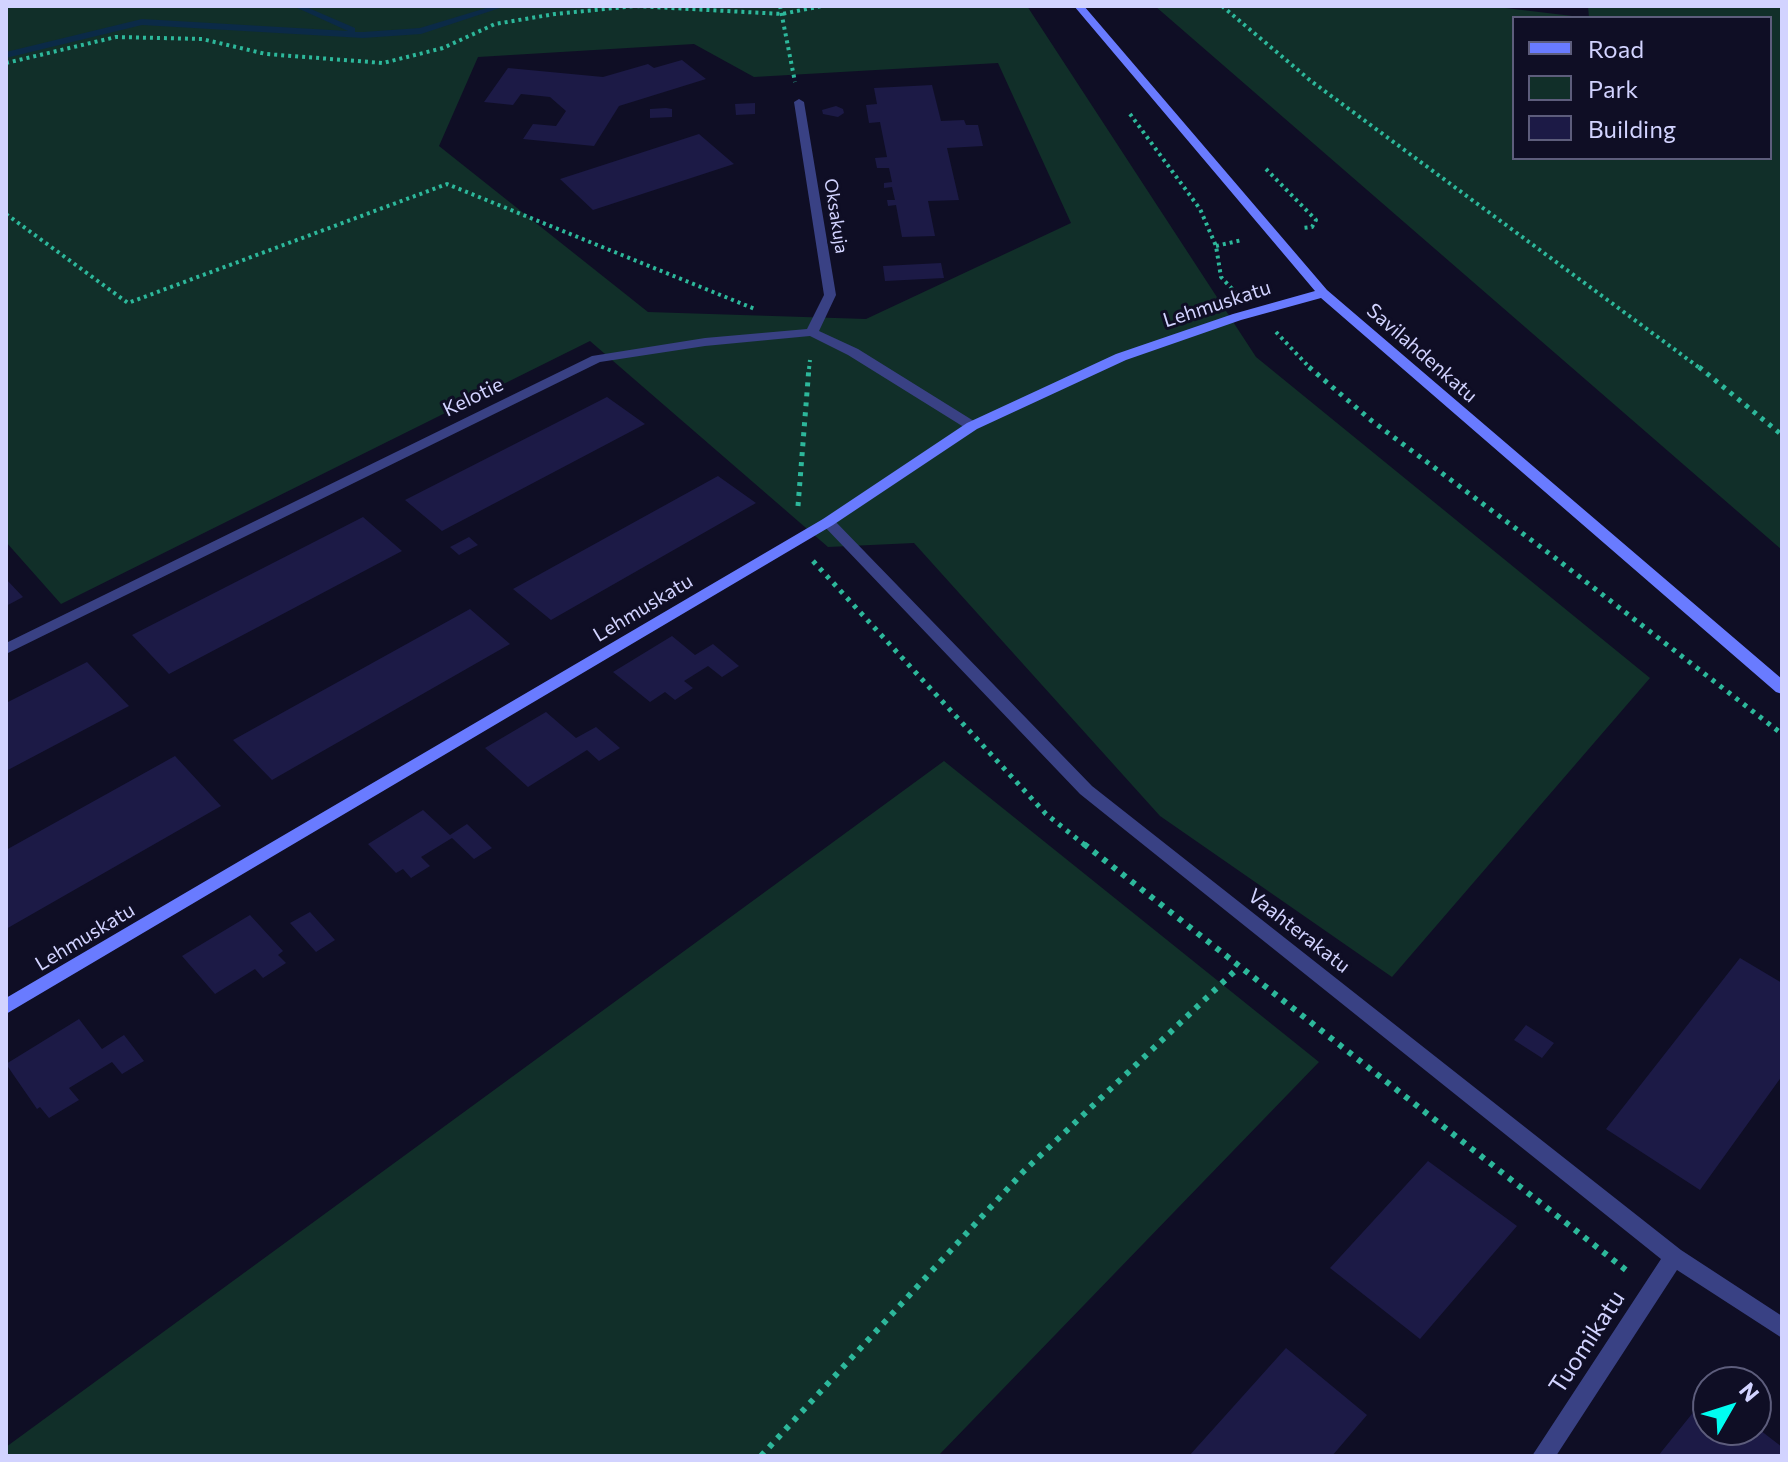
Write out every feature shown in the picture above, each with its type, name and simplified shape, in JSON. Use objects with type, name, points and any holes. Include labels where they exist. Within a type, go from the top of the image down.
[{"type":"street","name":"Savilahdenkatu","points":[[1079,6],[1323,293],[1782,688]]},
{"type":"street","name":"Oksakuja","points":[[799,102],[830,295],[812,332]]},
{"type":"street","name":"Lehmuskatu","points":[[6,1007],[795,542],[972,426],[1121,357],[1254,312],[1323,293]]},
{"type":"street","points":[[812,332],[853,352],[972,426]]},
{"type":"street","name":"Kelotie","points":[[6,649],[597,359],[705,342],[812,332]]},
{"type":"street","name":"Vaahterakatu","points":[[828,522],[1086,790],[1674,1257],[1782,1328]]},
{"type":"street","name":"Tuomikatu","points":[[1543,1456],[1674,1257]]},
{"type":"path","points":[[6,63],[116,37],[202,39],[266,54],[383,63],[443,48],[495,24],[555,14],[635,6],[782,14],[822,6]]},
{"type":"path","points":[[780,6],[799,102]]},
{"type":"path","points":[[1222,6],[1311,81],[1668,342],[1782,435]]},
{"type":"path","points":[[1126,107],[1200,209],[1216,246],[1221,277],[1270,325],[1305,366],[1384,430],[1660,637],[1782,734]]},
{"type":"path","points":[[6,214],[128,303],[447,184],[812,332],[795,542]]},
{"type":"path","points":[[761,1456],[1024,1171],[1238,967]]},
{"type":"green space","points":[[6,6],[1027,6],[1256,357],[1650,678],[1392,977],[1160,816],[914,543],[828,547],[590,341],[61,604],[6,542]],"holes":[[[694,44],[754,77],[998,63],[1071,223],[866,319],[648,312],[439,146],[478,57]]]},
{"type":"green space","points":[[1155,6],[1489,6],[1572,16],[1512,16],[1512,160],[1772,160],[1772,16],[1589,16],[1588,6],[1782,6],[1782,550]]},
{"type":"green space","points":[[944,761],[1319,1062],[938,1456],[6,1456],[6,1447]]},
{"type":"building","points":[[682,60],[706,79],[619,106],[594,146],[523,139],[533,124],[556,126],[566,111],[550,97],[521,94],[513,105],[484,102],[508,68],[603,77],[648,64],[654,68]]},
{"type":"building","points":[[932,85],[941,121],[964,120],[966,125],[978,125],[983,146],[947,148],[959,200],[928,201],[935,236],[902,237],[896,205],[888,206],[887,200],[895,200],[892,187],[884,188],[884,183],[892,182],[889,168],[877,168],[875,158],[887,157],[880,122],[869,123],[866,105],[877,104],[874,88]]},
{"type":"building","points":[[755,103],[755,114],[736,115],[735,104]]},
{"type":"building","points":[[836,106],[844,113],[838,117],[823,114],[822,110]]},
{"type":"building","points":[[650,109],[672,109],[672,117],[650,118]]},
{"type":"building","points":[[699,134],[734,164],[593,210],[560,179]]},
{"type":"building","points":[[941,263],[944,278],[885,281],[883,266]]},
{"type":"building","points":[[607,397],[645,424],[442,531],[405,500]]},
{"type":"building","points":[[718,476],[756,503],[551,620],[513,589]]},
{"type":"building","points":[[363,517],[402,551],[169,674],[132,635]]},
{"type":"building","points":[[469,537],[478,545],[459,555],[450,547]]},
{"type":"building","points":[[6,579],[23,597],[6,606]]},
{"type":"building","points":[[470,609],[510,644],[272,780],[233,740]]},
{"type":"building","points":[[672,636],[695,655],[713,644],[739,666],[722,677],[708,666],[684,681],[693,688],[675,700],[665,692],[650,702],[613,672]]},
{"type":"building","points":[[87,662],[129,706],[6,771],[6,703]]},
{"type":"building","points":[[546,712],[576,738],[596,727],[620,748],[599,761],[587,750],[528,787],[485,748]]},
{"type":"building","points":[[175,756],[221,806],[6,929],[6,850]]},
{"type":"building","points":[[423,810],[450,835],[467,824],[492,848],[474,859],[452,838],[421,857],[430,866],[411,878],[403,869],[396,873],[368,844]]},
{"type":"building","points":[[310,912],[335,940],[316,952],[290,923]]},
{"type":"building","points":[[250,915],[283,951],[278,955],[286,963],[263,978],[255,969],[215,994],[182,956]]},
{"type":"building","points":[[1740,958],[1782,983],[1782,1076],[1700,1190],[1606,1129]]},
{"type":"building","points":[[79,1019],[102,1049],[124,1035],[144,1061],[122,1074],[112,1062],[69,1088],[79,1100],[49,1118],[40,1107],[37,1109],[6,1064]]},
{"type":"building","points":[[1526,1025],[1554,1043],[1542,1058],[1514,1040]]},
{"type":"building","points":[[1428,1161],[1517,1226],[1420,1339],[1330,1268]]},
{"type":"building","points":[[1286,1348],[1367,1415],[1332,1456],[1189,1456]]},
{"type":"building","points":[[1692,1414],[1692,1446],[1772,1446],[1772,1439],[1782,1447],[1782,1456],[1658,1456]]},
{"type":"waterway","points":[[297,6],[352,30]]},
{"type":"waterway","points":[[6,55],[142,22],[363,35],[421,31],[502,6]]}]
